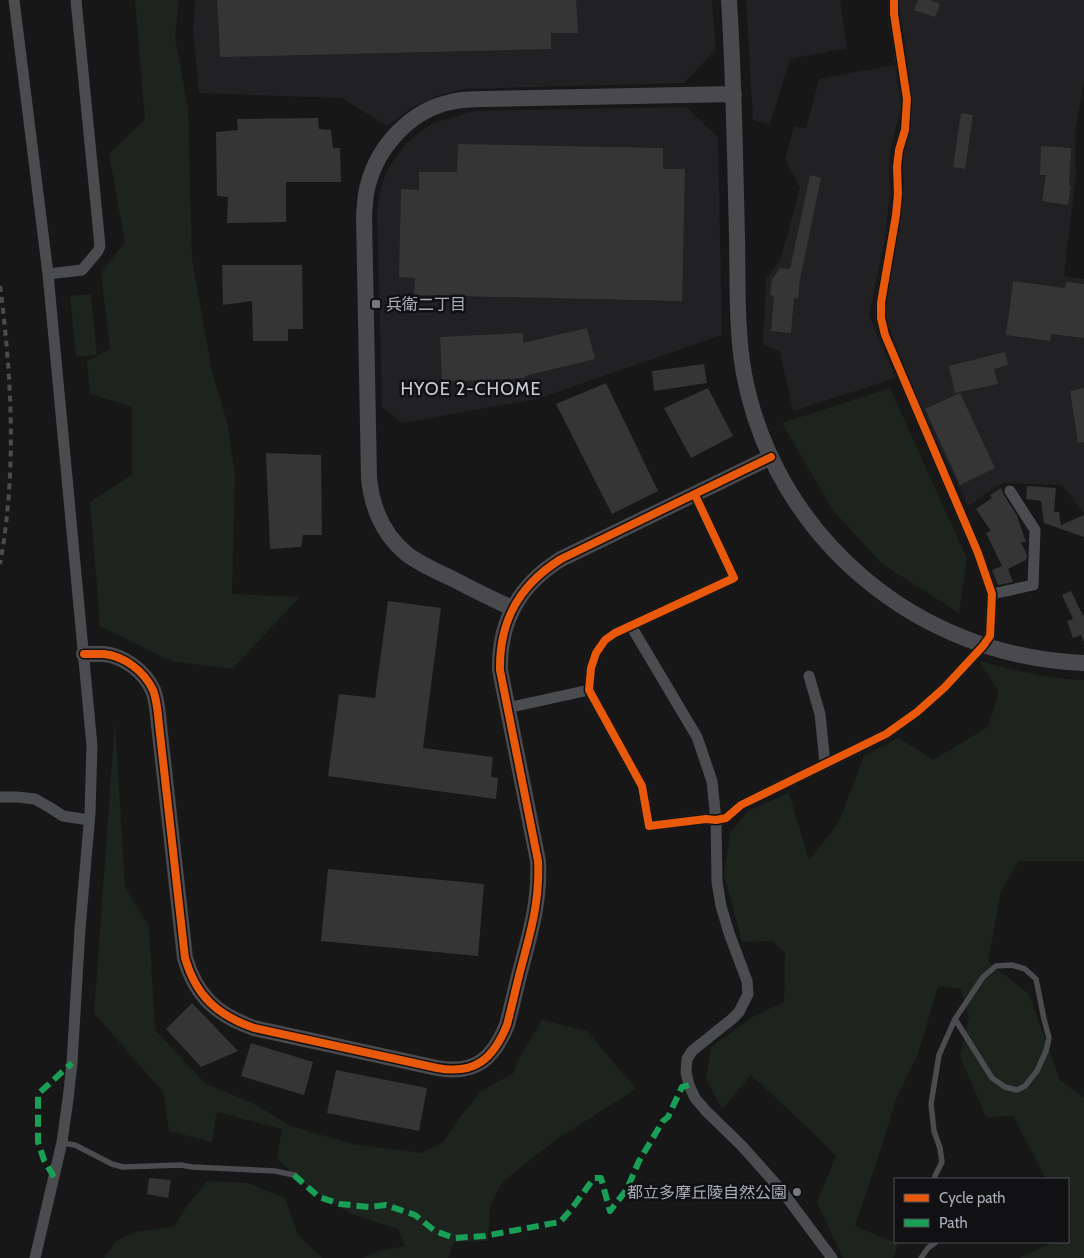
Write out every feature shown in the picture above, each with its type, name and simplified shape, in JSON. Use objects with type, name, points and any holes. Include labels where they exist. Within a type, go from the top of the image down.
[{"type":"street","points":[[14,0],[48,274],[92,746],[90,813],[80,929],[72,1063],[62,1142],[35,1258]]},
{"type":"street","points":[[48,274],[82,270],[100,246],[76,0]]},
{"type":"street","points":[[729,0],[734,94],[738,304],[742,360],[752,407],[771,458],[802,512],[818,533],[855,572],[885,596],[930,623],[984,646],[1030,658],[1084,663]]},
{"type":"street","points":[[695,495],[734,578],[615,633],[605,640],[596,652],[591,668],[589,690],[642,786],[649,826],[726,818],[741,804],[886,734],[917,712],[944,688],[984,646],[990,636],[992,594],[978,553],[885,335],[881,318],[881,303],[896,215],[898,194],[897,166],[899,150],[905,130],[907,99],[894,14],[894,0]]},
{"type":"street","points":[[512,608],[422,564],[408,555],[381,524],[374,509],[370,496],[369,478],[364,215],[368,183],[373,170],[388,144],[410,120],[424,112],[450,102],[485,99],[734,94]]},
{"type":"street","points":[[84,654],[105,654],[126,661],[143,676],[155,697],[185,958],[192,978],[204,996],[220,1012],[232,1020],[254,1028],[448,1070],[467,1068],[486,1059],[502,1037],[511,1011],[535,912],[538,889],[538,860],[500,670],[505,629],[512,608],[540,574],[561,559],[771,458]]},
{"type":"street","points":[[992,594],[1033,585],[1035,530],[1010,491]]},
{"type":"street","points":[[631,626],[697,737],[712,781],[716,820],[717,882],[721,906],[747,980],[748,994],[739,1012],[692,1050],[687,1059],[686,1072],[689,1085],[695,1098],[706,1111],[742,1146],[782,1191],[832,1258]]},
{"type":"street","points":[[809,676],[820,714],[825,763]]},
{"type":"street","points":[[507,708],[589,690]]},
{"type":"street","points":[[0,797],[35,799],[62,816],[89,820]]},
{"type":"lane","points":[[935,1178],[942,1162],[940,1148],[934,1131],[931,1104],[939,1055],[955,1019],[983,977],[996,966],[1012,965],[1024,969],[1036,980],[1049,1038],[1046,1051],[1037,1071],[1026,1086],[1017,1090],[1005,1087],[992,1078],[955,1019]]},
{"type":"lane","points":[[62,1142],[75,1145],[112,1164],[123,1167],[181,1165],[192,1168],[274,1171],[294,1175]]},
{"type":"lane","points":[[921,1258],[928,1248],[935,1243]]},
{"type":"shaded area","points":[[135,0],[179,0],[175,38],[188,108],[192,259],[212,371],[228,426],[235,476],[232,594],[300,597],[232,669],[171,661],[100,626],[90,502],[132,475],[132,407],[90,394],[87,361],[110,349],[101,273],[125,242],[109,154],[145,119]]},
{"type":"shaded area","points":[[195,0],[712,0],[716,49],[684,83],[463,89],[434,97],[410,109],[387,126],[342,98],[199,93],[193,32]]},
{"type":"shaded area","points":[[746,0],[840,0],[847,48],[790,59],[770,124],[753,120]]},
{"type":"shaded area","points":[[899,0],[1084,0],[1084,81],[1075,132],[1076,174],[1064,276],[1084,279],[1084,514],[1062,485],[1002,483],[968,506],[920,406],[885,317],[904,185],[902,155],[912,104]]},
{"type":"shaded area","points":[[895,65],[901,106],[889,158],[890,194],[885,239],[869,315],[896,378],[793,411],[780,351],[763,345],[766,279],[781,258],[800,188],[785,159],[794,126],[806,128],[819,79]]},
{"type":"shaded area","points":[[686,107],[718,137],[722,335],[537,399],[402,423],[382,407],[377,213],[379,195],[386,172],[406,143],[433,123],[475,111]]},
{"type":"shaded area","points":[[91,294],[97,355],[76,357],[70,296]]},
{"type":"shaded area","points":[[890,388],[967,559],[959,613],[881,563],[833,510],[782,423]]},
{"type":"shaded area","points":[[979,661],[1044,676],[1084,680],[1084,861],[1019,861],[1001,891],[988,962],[1029,994],[1060,1081],[1084,1097],[1084,1258],[1019,1258],[1052,1243],[1069,1243],[1069,1178],[1045,1178],[1013,1116],[986,1117],[960,1056],[969,1017],[961,989],[938,986],[918,1054],[896,1099],[855,1226],[898,1244],[893,1258],[843,1258],[817,1202],[836,1156],[751,1075],[722,1109],[706,1079],[711,1047],[752,1017],[784,1002],[785,953],[772,941],[742,942],[724,874],[730,833],[748,811],[789,793],[809,860],[839,822],[864,756],[899,738],[933,760],[988,727],[999,692]]},
{"type":"shaded area","points":[[115,721],[125,888],[149,926],[155,1030],[206,1084],[253,1103],[290,1126],[353,1144],[421,1153],[443,1142],[482,1090],[513,1074],[517,1062],[542,1020],[587,1031],[636,1089],[557,1139],[502,1182],[490,1206],[488,1241],[454,1242],[448,1258],[363,1258],[378,1251],[405,1246],[398,1229],[351,1214],[311,1189],[277,1159],[282,1129],[217,1112],[212,1142],[169,1131],[163,1092],[94,1013]]},
{"type":"shaded area","points":[[207,1181],[248,1183],[285,1198],[298,1235],[322,1258],[104,1258],[116,1241],[135,1232],[174,1227],[187,1206]]},
{"type":"building","points":[[217,0],[576,0],[578,33],[551,33],[551,49],[220,57]]},
{"type":"building","points":[[918,0],[930,0],[940,4],[935,17],[914,10]]},
{"type":"building","points":[[961,113],[973,115],[965,169],[953,167]]},
{"type":"building","points":[[318,118],[319,129],[331,130],[333,148],[340,148],[341,182],[286,182],[286,222],[227,223],[228,197],[217,196],[216,132],[238,130],[237,119]]},
{"type":"building","points":[[458,144],[663,148],[663,169],[685,169],[682,301],[414,295],[415,278],[399,277],[401,189],[419,190],[419,172],[457,172]]},
{"type":"building","points":[[1041,146],[1071,148],[1069,185],[1071,185],[1068,205],[1042,201],[1046,175],[1040,175]]},
{"type":"building","points":[[810,175],[821,178],[800,279],[798,299],[794,298],[791,333],[771,331],[774,296],[770,295],[772,280],[780,268],[790,269]]},
{"type":"building","points":[[222,265],[302,265],[303,329],[288,329],[288,341],[253,341],[252,301],[223,305]]},
{"type":"building","points":[[1013,281],[1065,288],[1066,282],[1084,284],[1084,338],[1051,334],[1050,341],[1006,335]]},
{"type":"building","points":[[587,328],[595,359],[525,376],[525,378],[442,382],[440,337],[523,333],[523,343]]},
{"type":"building","points":[[1005,352],[1008,365],[994,369],[998,384],[955,393],[949,366]]},
{"type":"building","points":[[704,364],[707,383],[654,391],[652,371]]},
{"type":"building","points":[[606,383],[658,491],[612,514],[556,404]]},
{"type":"building","points":[[708,388],[733,436],[691,458],[664,408]]},
{"type":"building","points":[[1084,388],[1084,442],[1078,443],[1070,391]]},
{"type":"building","points":[[960,393],[995,468],[960,485],[925,409]]},
{"type":"building","points":[[266,453],[321,455],[322,535],[303,535],[301,547],[270,549]]},
{"type":"building","points":[[1027,486],[1056,488],[1054,512],[1059,512],[1061,525],[1084,515],[1084,537],[1044,523],[1041,501],[1026,499]]},
{"type":"building","points":[[1001,488],[1017,516],[1026,542],[1021,542],[1027,555],[1026,560],[1008,569],[1013,582],[998,585],[992,570],[1002,566],[986,533],[991,531],[976,509],[992,498],[990,495]]},
{"type":"building","points":[[1071,591],[1084,615],[1084,642],[1081,635],[1073,638],[1067,621],[1073,619],[1062,595]]},
{"type":"building","points":[[388,601],[441,608],[423,748],[493,757],[491,777],[498,778],[496,799],[328,776],[339,694],[375,698]]},
{"type":"building","points":[[328,869],[484,884],[478,956],[321,941]]},
{"type":"building","points":[[192,1003],[238,1051],[201,1067],[166,1029]]},
{"type":"building","points":[[251,1043],[313,1062],[304,1095],[241,1076]]},
{"type":"building","points":[[336,1070],[427,1088],[419,1131],[327,1113]]},
{"type":"building","points":[[149,1178],[171,1180],[168,1198],[147,1194]]},
{"type":"railway","points":[[0,286],[7,350],[11,431],[10,484],[0,564]]},
{"type":"marked path","points":[[54,1177],[44,1160],[38,1142],[38,1094],[72,1063]]},
{"type":"marked path","points":[[294,1175],[319,1197],[340,1204],[369,1207],[386,1205],[415,1215],[435,1231],[454,1238],[484,1236],[560,1222],[594,1178],[601,1178],[610,1211],[627,1189],[639,1161],[663,1121],[668,1117],[682,1087],[689,1085]]},
{"type":"cycle path","points":[[695,495],[734,578],[615,633],[605,640],[596,653],[591,668],[589,690],[642,786],[649,826],[726,818],[741,805],[886,734],[917,712],[944,688],[990,636],[992,594],[978,553],[885,335],[881,318],[881,303],[896,215],[898,194],[897,167],[899,150],[905,130],[907,99],[894,14],[894,0]]},
{"type":"cycle path","points":[[84,654],[111,655],[126,661],[139,671],[153,690],[158,711],[185,958],[195,983],[210,1002],[229,1017],[254,1028],[437,1068],[462,1069],[481,1062],[496,1047],[502,1037],[507,1025],[531,928],[538,889],[538,861],[500,670],[503,636],[514,606],[534,580],[561,559],[771,457]]},
{"type":"place","name":"兵衛二丁目","points":[[376,304]]},
{"type":"place","name":"都立多摩丘陵自然公園","points":[[797,1192]]},
{"type":"district","name":"HYOE 2-CHOME","points":[[471,389]]}]
